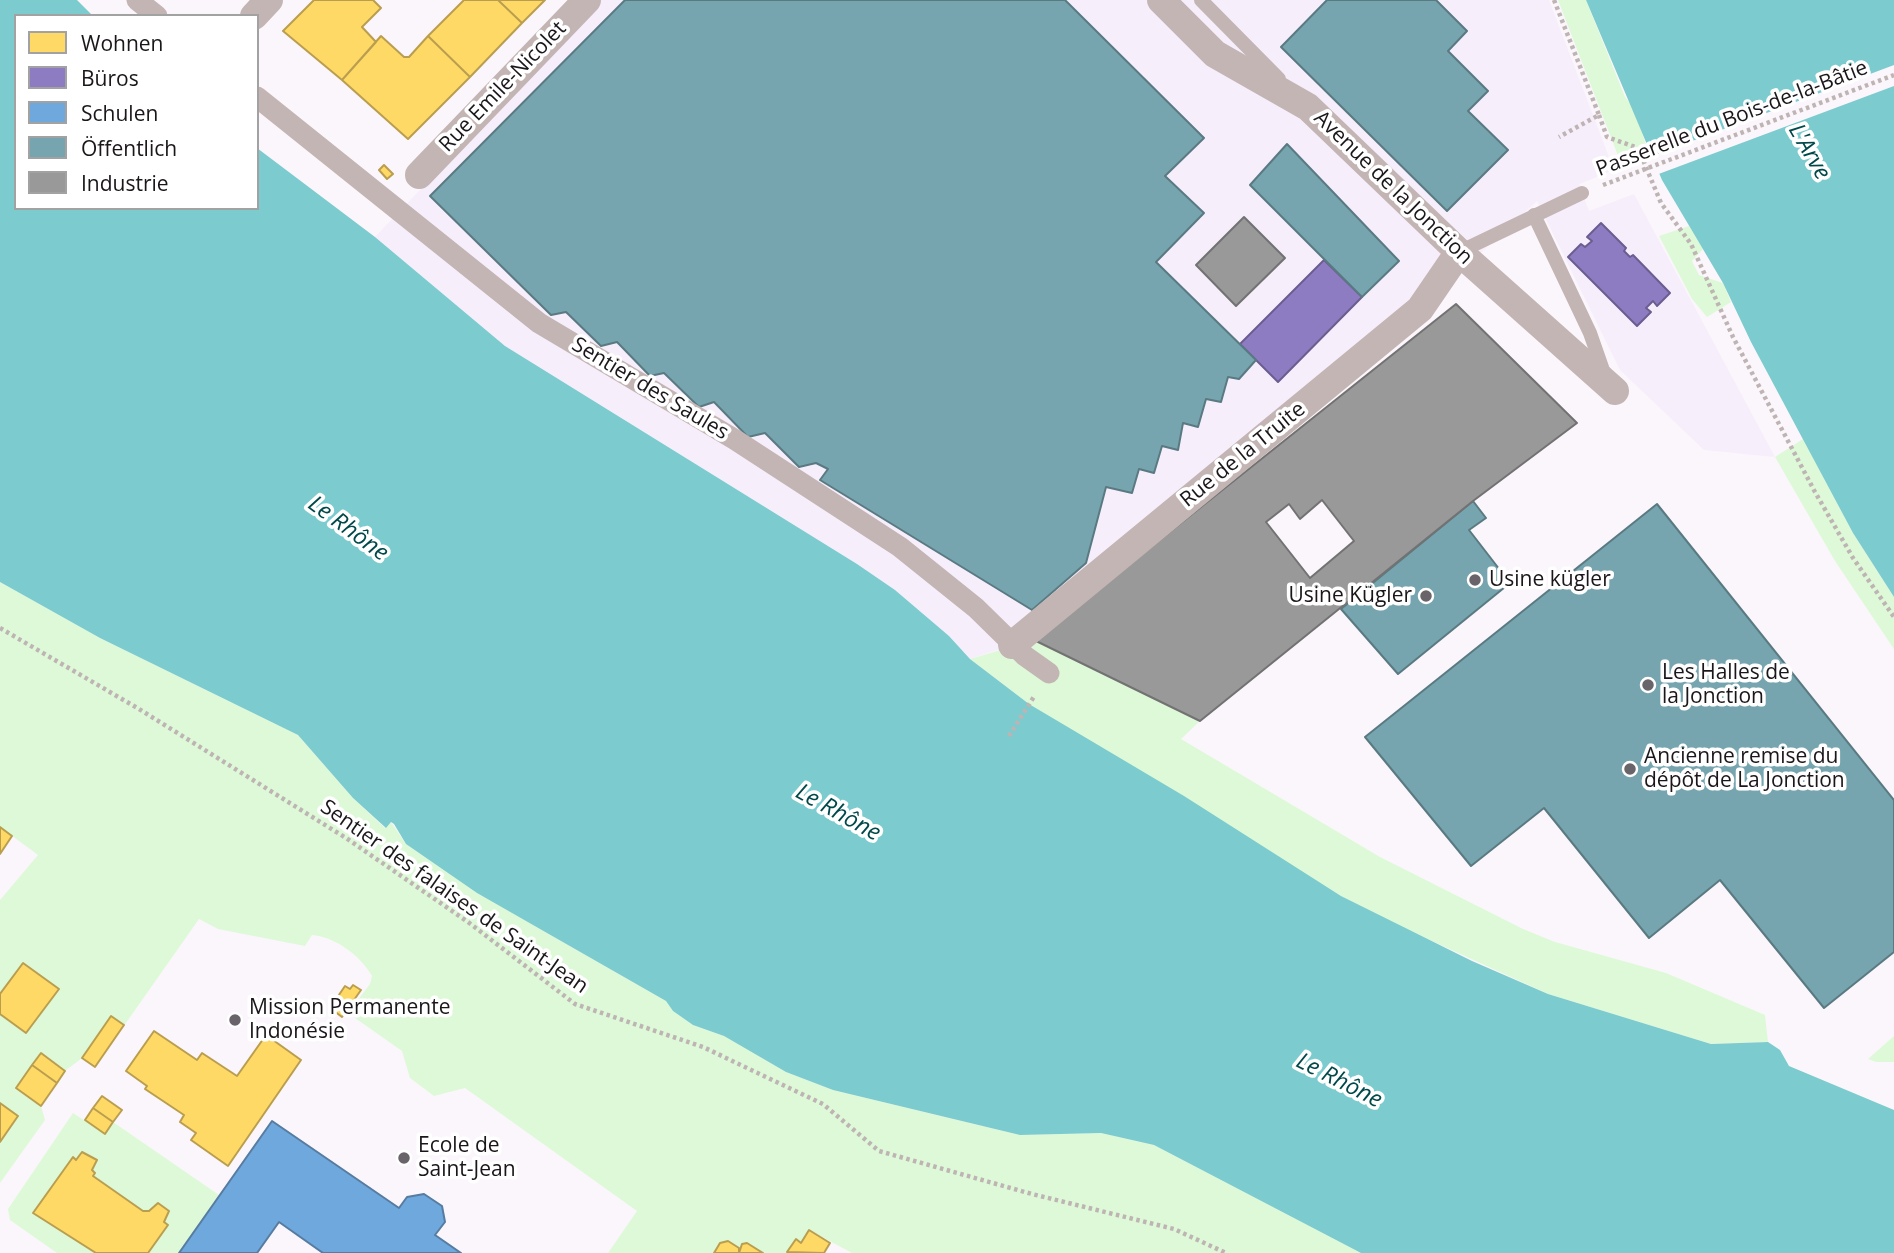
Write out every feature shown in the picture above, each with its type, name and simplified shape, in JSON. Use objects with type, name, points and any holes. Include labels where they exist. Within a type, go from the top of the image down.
[{"type":"street","points":[[137,0],[154,14]]},
{"type":"street","points":[[256,14],[269,0]]},
{"type":"street","name":"Rue Emile-Nicolet","points":[[419,175],[587,0]]},
{"type":"street","name":"Avenue de la Jonction","points":[[1161,0],[1215,54],[1308,107],[1460,252],[1611,387]]},
{"type":"street","name":"Sentier des Saules","points":[[259,99],[539,323],[734,439],[900,547],[976,608],[1012,645],[1049,673]]},
{"type":"street","name":"Rue de la Truite","points":[[1012,645],[1420,309],[1460,252]]},
{"type":"lane","points":[[1201,0],[1308,107]]},
{"type":"lane","points":[[1460,252],[1582,193]]},
{"type":"lane","points":[[1534,215],[1590,333],[1611,387]]},
{"type":"path","points":[[1554,0],[1607,137],[1638,148],[1661,203],[1691,244],[1733,337],[1815,492],[1853,558],[1894,617]]},
{"type":"path","name":"Passerelle du Bois-de-la-Bâtie","points":[[1582,193],[1894,75]]},
{"type":"path","points":[[1559,137],[1599,115]]},
{"type":"path","name":"Sentier des falaises de Saint-Jean","points":[[0,628],[139,709],[346,838],[468,922],[575,1004],[704,1047],[823,1104],[879,1151],[1032,1194],[1174,1229],[1226,1253]]},
{"type":"path","points":[[1009,736],[1031,701]]},
{"type":"shaded area","points":[[601,0],[1549,0],[1614,170],[1579,184],[1589,211],[1634,194],[1775,457],[1704,450],[1620,370],[1537,201],[1420,309],[1012,645],[970,659],[949,636],[895,590],[857,564],[505,346],[375,237]]},
{"type":"green space","points":[[1558,0],[1586,0],[1625,97],[1634,108],[1648,151],[1622,166]]},
{"type":"green space","points":[[1689,226],[1703,249],[1692,261],[1699,275],[1723,283],[1731,302],[1707,317],[1692,299],[1659,236]]},
{"type":"green space","points":[[1803,439],[1853,533],[1894,597],[1894,649],[1835,561],[1775,457]]},
{"type":"green space","points":[[0,582],[100,638],[298,735],[353,798],[385,828],[391,822],[406,844],[477,893],[666,1001],[673,1011],[693,1025],[724,1036],[786,1072],[833,1090],[1020,1135],[1101,1133],[1154,1145],[1361,1253],[852,1253],[809,1230],[801,1243],[796,1239],[789,1253],[763,1253],[747,1243],[739,1248],[728,1241],[720,1243],[714,1253],[608,1253],[637,1211],[465,1088],[434,1096],[410,1078],[402,1051],[348,1013],[370,984],[372,976],[354,954],[321,936],[312,935],[305,946],[218,929],[199,919],[95,1067],[82,1058],[65,1071],[41,1053],[16,1088],[41,1106],[45,1120],[0,1183],[0,900],[38,855],[0,827]]},
{"type":"green space","points":[[1034,640],[1200,721],[1181,739],[1380,857],[1523,929],[1555,942],[1666,973],[1765,1015],[1768,1042],[1711,1044],[1548,994],[1341,896],[1029,704],[970,659]]},
{"type":"green space","points":[[1894,1036],[1894,1062],[1868,1059]]},
{"type":"green space","points":[[73,1113],[105,1134],[113,1122],[219,1195],[179,1253],[57,1253],[10,1220],[8,1209]]},
{"type":"water","name":"Le Rhône","points":[[0,0],[77,0],[91,14],[14,14],[14,210],[259,210],[259,150],[375,237],[505,346],[857,564],[895,590],[949,636],[970,659],[1029,704],[1184,796],[1341,896],[1472,961],[1548,994],[1711,1044],[1768,1042],[1780,1050],[1789,1066],[1894,1110],[1894,1253],[1361,1253],[1154,1145],[1101,1133],[1020,1135],[833,1090],[786,1072],[724,1036],[693,1025],[673,1011],[666,1001],[477,893],[406,844],[394,824],[391,822],[386,828],[353,798],[298,735],[100,638],[0,582]]},
{"type":"water","name":"L'Arve","points":[[1586,0],[1894,0],[1894,597],[1853,533],[1751,342],[1723,283],[1662,180]]},
{"type":"pier","points":[[1894,65],[1894,86],[1656,175],[1647,158]]},
{"type":"building: Wohnen","points":[[314,0],[373,0],[381,8],[362,27],[376,42],[342,80],[283,31]]},
{"type":"building: Wohnen","points":[[464,0],[498,0],[522,23],[470,77],[428,36]]},
{"type":"building: Wohnen","points":[[498,0],[545,0],[522,23]]},
{"type":"building: Wohnen","points":[[381,36],[404,57],[409,57],[428,36],[470,77],[408,139],[342,80]]},
{"type":"building: Wohnen","points":[[384,165],[393,174],[387,179],[379,170]]},
{"type":"building: Wohnen","points":[[0,827],[12,836],[0,854]]},
{"type":"building: Wohnen","points":[[23,963],[59,989],[26,1033],[0,1014],[0,994]]},
{"type":"building: Wohnen","points":[[353,985],[361,990],[342,1017],[330,1008],[345,986],[350,989]]},
{"type":"building: Wohnen","points":[[111,1016],[124,1025],[95,1067],[82,1058]]},
{"type":"building: Wohnen","points":[[154,1031],[197,1060],[202,1053],[237,1076],[266,1035],[301,1060],[228,1166],[191,1140],[196,1133],[180,1122],[184,1115],[145,1089],[147,1086],[126,1071]]},
{"type":"building: Wohnen","points":[[41,1053],[65,1071],[57,1083],[32,1065]]},
{"type":"building: Wohnen","points":[[32,1065],[57,1083],[41,1106],[16,1088]]},
{"type":"building: Wohnen","points":[[102,1096],[122,1110],[113,1122],[93,1108]]},
{"type":"building: Wohnen","points":[[0,1103],[18,1116],[0,1142]]},
{"type":"building: Wohnen","points":[[93,1108],[113,1122],[105,1134],[85,1120]]},
{"type":"building: Wohnen","points":[[82,1152],[97,1160],[92,1170],[95,1173],[93,1176],[143,1211],[149,1211],[158,1203],[169,1211],[164,1222],[168,1225],[148,1253],[96,1253],[33,1213],[73,1157],[76,1160]]},
{"type":"building: Wohnen","points":[[809,1230],[830,1243],[824,1253],[787,1252],[796,1239],[801,1243]]},
{"type":"building: Wohnen","points":[[728,1241],[739,1248],[739,1253],[714,1253],[720,1243]]},
{"type":"building: Wohnen","points":[[747,1243],[763,1253],[739,1253],[742,1244]]},
{"type":"building: Büros","points":[[1601,223],[1626,248],[1624,251],[1630,257],[1633,255],[1670,293],[1657,306],[1653,301],[1646,308],[1651,312],[1637,326],[1568,257],[1581,244],[1585,247],[1592,241],[1587,237]]},
{"type":"building: Büros","points":[[1324,260],[1362,297],[1278,382],[1240,344]]},
{"type":"building: Schulen","points":[[272,1121],[399,1208],[407,1197],[424,1194],[442,1206],[445,1222],[435,1235],[461,1253],[323,1253],[279,1222],[257,1253],[179,1253]]},
{"type":"building: Öffentlich","points":[[625,0],[1065,0],[1204,138],[1165,176],[1204,213],[1156,262],[1256,360],[1239,379],[1228,377],[1221,402],[1206,399],[1198,427],[1183,423],[1178,450],[1162,446],[1154,473],[1139,469],[1132,493],[1106,487],[1086,563],[1032,610],[820,480],[828,469],[816,463],[799,467],[765,433],[748,437],[714,402],[699,407],[664,373],[650,376],[617,342],[601,346],[566,312],[551,315],[430,196]]},
{"type":"building: Öffentlich","points":[[1327,0],[1436,0],[1467,31],[1448,51],[1488,91],[1468,111],[1508,150],[1447,211],[1281,47]]},
{"type":"building: Öffentlich","points":[[1287,144],[1399,261],[1362,297],[1250,185]]},
{"type":"building: Öffentlich","name":"Usine Kügler","points":[[1473,501],[1486,518],[1469,530],[1510,583],[1398,674],[1341,609]]},
{"type":"building: Öffentlich","name":"Ancienne remise du dépôt de La Jonction","points":[[1657,504],[1894,800],[1894,952],[1824,1008],[1720,880],[1649,938],[1544,808],[1471,866],[1365,737]]},
{"type":"building: Industrie","points":[[1244,217],[1285,258],[1236,306],[1196,265]]},
{"type":"building: Industrie","points":[[1456,304],[1577,423],[1473,501],[1200,721],[1034,640]],"holes":[[[1322,500],[1354,541],[1310,578],[1266,522],[1289,504],[1300,519]]]},
{"type":"place","name":"Usine kügler","points":[[1475,580]]},
{"type":"place","name":"Usine Kügler","points":[[1426,596]]},
{"type":"place","name":"Les Halles de la Jonction","points":[[1648,685]]},
{"type":"place","name":"Ancienne remise du dépôt de La Jonction","points":[[1630,769]]},
{"type":"place","name":"Mission Permanente Indonésie","points":[[235,1020]]},
{"type":"place","name":"Ecole de Saint-Jean","points":[[404,1158]]}]
